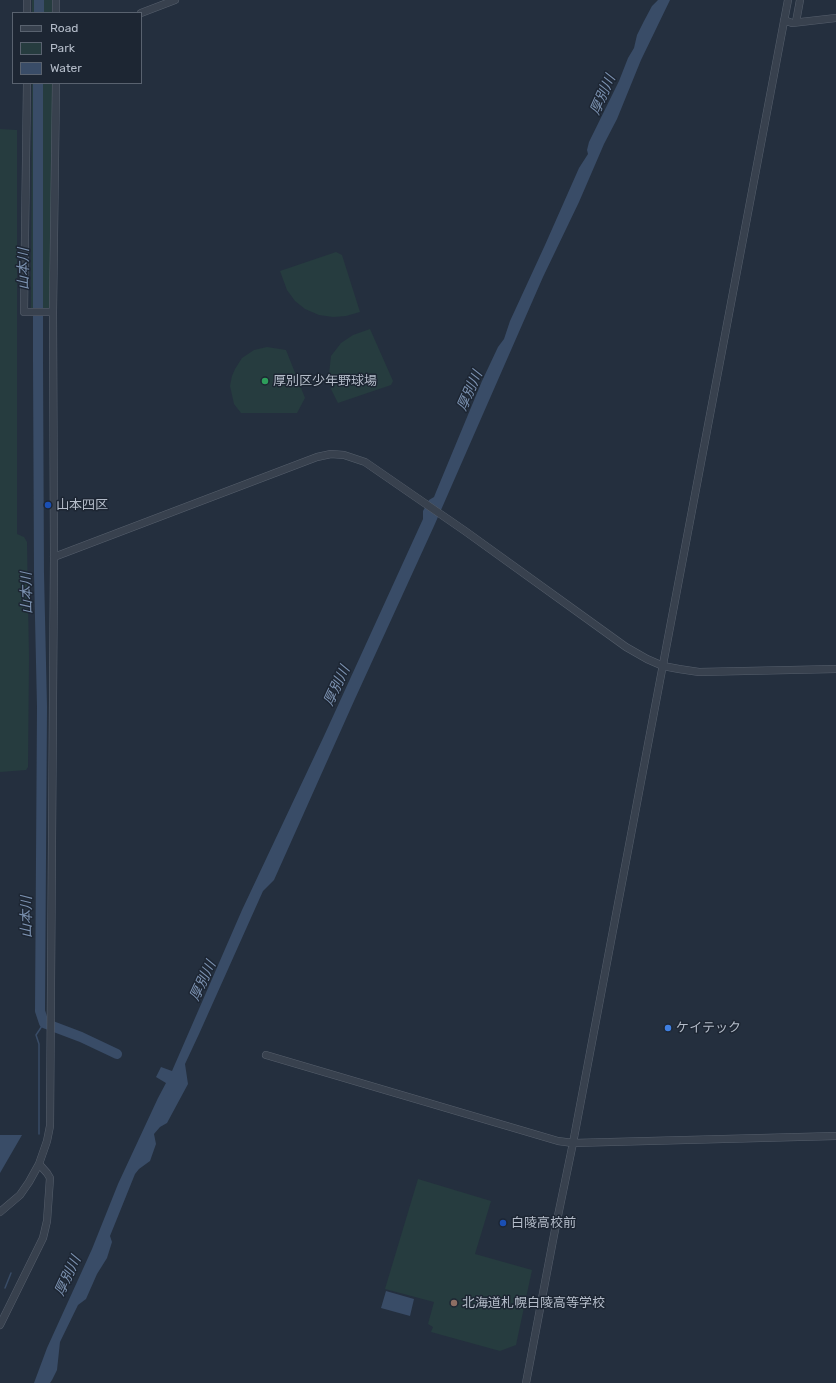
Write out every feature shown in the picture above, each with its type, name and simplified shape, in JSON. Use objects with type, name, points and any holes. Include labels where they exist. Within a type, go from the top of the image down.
[{"type":"street","points":[[27,0],[27,12]]},
{"type":"street","points":[[56,0],[56,12]]},
{"type":"street","points":[[142,12],[175,0]]},
{"type":"street","points":[[526,1383],[788,0]]},
{"type":"street","points":[[796,22],[800,0]]},
{"type":"street","points":[[784,20],[792,23],[836,18]]},
{"type":"street","points":[[27,84],[26,312],[53,312]]},
{"type":"street","points":[[0,1212],[20,1195],[39,1164],[47,1141],[50,1126],[54,558],[53,312],[56,84]]},
{"type":"street","points":[[54,558],[317,457],[331,454],[344,455],[365,462],[465,531],[626,647],[662,666],[699,672],[836,669]]},
{"type":"street","points":[[266,1055],[572,1144],[836,1136]]},
{"type":"street","points":[[0,1326],[43,1238],[47,1221],[50,1178],[47,1172],[39,1164]]},
{"type":"green space","points":[[32,0],[53,0],[53,12],[32,12]]},
{"type":"green space","points":[[32,84],[53,84],[54,309],[31,308]]},
{"type":"green space","points":[[0,129],[17,130],[17,534],[24,537],[27,542],[29,657],[28,767],[26,770],[0,772]]},
{"type":"green space","points":[[336,252],[342,255],[360,312],[346,316],[333,317],[319,315],[305,309],[295,301],[287,290],[280,271]]},
{"type":"green space","points":[[370,329],[393,381],[391,385],[338,403],[331,389],[329,374],[331,356],[341,343],[353,335]]},
{"type":"green space","name":"厚別区少年野球場","points":[[267,347],[286,350],[305,398],[297,413],[241,413],[234,404],[230,386],[235,369],[242,358],[254,350]]},
{"type":"green space","points":[[418,1179],[491,1201],[475,1254],[532,1270],[516,1345],[500,1351],[431,1332],[433,1327],[428,1324],[434,1302],[385,1289]]},
{"type":"water","points":[[658,0],[670,0],[641,60],[617,119],[604,144],[579,202],[543,277],[434,526],[274,880],[263,891],[185,1064],[188,1084],[167,1123],[160,1127],[154,1134],[156,1144],[150,1161],[135,1174],[110,1236],[112,1242],[107,1258],[97,1274],[86,1299],[78,1305],[60,1342],[57,1370],[52,1380],[50,1383],[34,1383],[47,1348],[92,1249],[118,1184],[166,1083],[156,1077],[161,1067],[172,1071],[242,910],[324,736],[423,519],[423,511],[429,500],[434,497],[482,381],[498,347],[504,339],[510,321],[579,168],[588,154],[587,150],[589,142],[634,48],[637,35],[652,6]]},
{"type":"water","points":[[0,1135],[22,1135],[0,1173]]},
{"type":"water","points":[[386,1291],[414,1299],[410,1316],[381,1308]]},
{"type":"waterway","name":"山本川","points":[[39,0],[39,12]]},
{"type":"waterway","name":"山本川","points":[[38,84],[39,573],[42,707],[40,1011],[44,1023],[81,1037],[117,1054]]},
{"type":"waterway","points":[[39,1134],[39,1044],[36,1035],[44,1023]]},
{"type":"waterway","points":[[5,1288],[11,1273]]},
{"type":"place","name":"厚別区少年野球場","points":[[265,381]]},
{"type":"place","name":"山本四区","points":[[48,505]]},
{"type":"place","name":"ケイテック","points":[[668,1028]]},
{"type":"place","name":"白陵高校前","points":[[503,1223]]},
{"type":"place","name":"北海道札幌白陵高等学校","points":[[454,1303]]},
{"type":"water label","name":"厚別川","points":[[603,95]]},
{"type":"water label","name":"厚別川","points":[[470,391]]},
{"type":"water label","name":"厚別川","points":[[337,686]]},
{"type":"water label","name":"厚別川","points":[[203,981]]},
{"type":"water label","name":"厚別川","points":[[68,1276]]}]
